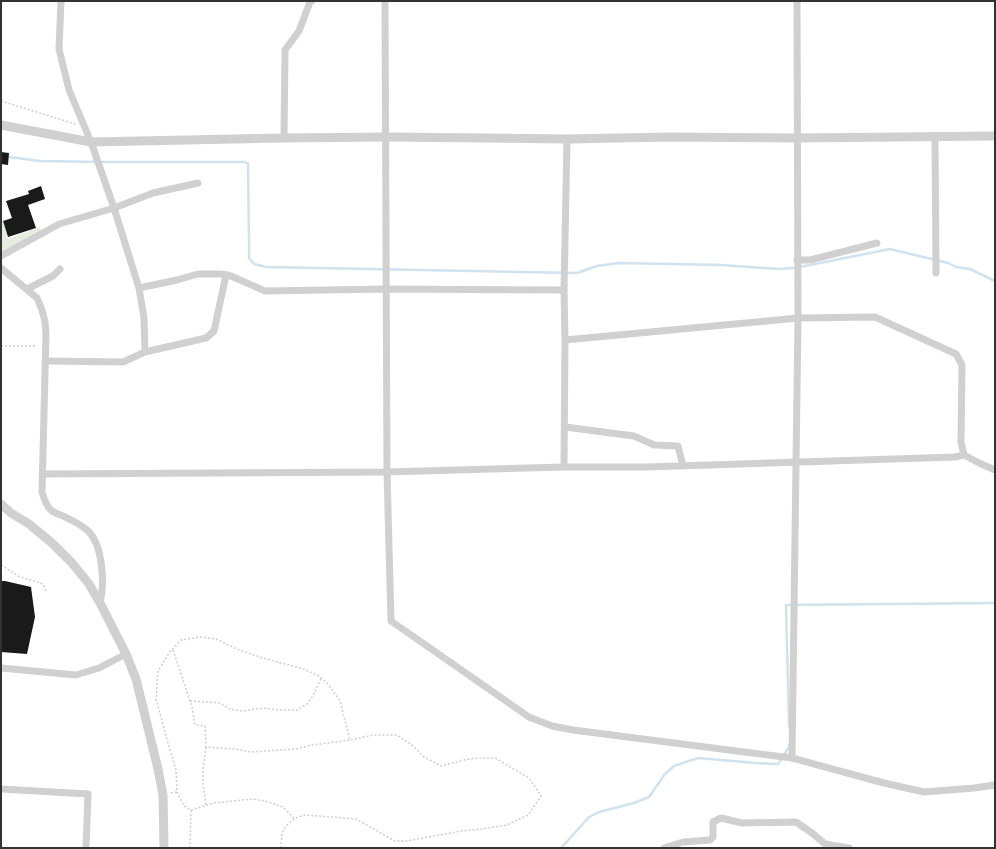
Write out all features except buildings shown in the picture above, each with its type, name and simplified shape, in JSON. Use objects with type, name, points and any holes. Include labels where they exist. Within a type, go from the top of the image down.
[{"type":"street","points":[[60,1],[59,49],[69,90],[91,142],[114,208],[139,288],[144,318],[145,352]]},
{"type":"street","points":[[284,138],[285,50],[299,31],[310,2],[312,1]]},
{"type":"street","points":[[385,1],[387,472],[391,621],[529,717],[552,726],[792,758],[884,783],[924,792],[995,785]]},
{"type":"street","points":[[792,758],[798,318],[797,1]]},
{"type":"street","points":[[1,125],[91,142],[284,138],[567,139],[670,137],[797,138],[995,136]]},
{"type":"street","points":[[935,136],[936,273]]},
{"type":"street","points":[[564,467],[564,290],[567,139]]},
{"type":"street","points":[[1,256],[59,224],[114,208],[154,193],[198,183]]},
{"type":"street","points":[[798,260],[810,260],[877,243]]},
{"type":"street","points":[[1,268],[37,298],[42,310],[46,334],[42,492],[46,503],[52,511],[72,520],[88,531],[97,545],[101,562],[102,594],[100,603]]},
{"type":"street","points":[[27,289],[53,276],[60,269]]},
{"type":"street","points":[[139,288],[198,274],[221,274],[231,276],[265,291],[564,290]]},
{"type":"street","points":[[45,361],[123,362],[145,352],[206,338],[214,331],[226,275]]},
{"type":"street","points":[[565,340],[798,318],[875,317],[956,354],[962,365],[961,442],[964,456]]},
{"type":"street","points":[[564,427],[634,436],[654,445],[678,446],[682,466]]},
{"type":"street","points":[[43,474],[387,472],[564,467],[646,467],[964,456],[995,470]]},
{"type":"street","points":[[1,504],[11,513],[29,524],[72,563],[89,584],[126,654],[136,679],[158,768],[163,795],[164,848]]},
{"type":"street","points":[[1,668],[76,674],[99,668],[126,654]]},
{"type":"street","points":[[1,789],[88,794],[86,848]]},
{"type":"street","points":[[664,848],[684,842],[710,840],[713,837],[713,822],[720,818],[742,823],[796,822],[825,844],[849,848]]},
{"type":"path","points":[[1,101],[85,128]]},
{"type":"path","points":[[1,346],[46,346]]},
{"type":"path","points":[[1,565],[18,576],[43,584],[46,591]]},
{"type":"path","points":[[295,818],[283,807],[265,801],[252,799],[214,803],[191,810],[184,806],[177,792],[176,770],[156,699],[158,671],[169,653],[181,640],[200,637],[216,638],[239,650],[304,669],[321,678],[328,684],[340,701],[350,740]]},
{"type":"path","points":[[172,649],[192,707],[195,725],[205,726],[206,747],[203,769],[203,785],[207,805]]},
{"type":"path","points":[[190,702],[220,703],[230,709],[242,711],[264,708],[297,710],[307,704],[313,696],[321,678]]},
{"type":"path","points":[[206,747],[252,752],[296,749],[373,735],[397,735],[412,745],[424,757],[441,766],[477,758],[495,758],[529,778],[542,796],[528,816],[507,826],[482,830],[461,831],[407,841],[395,841],[356,819],[305,815],[295,818],[286,826],[282,833],[281,848]]},
{"type":"path","points":[[163,795],[177,792]]},
{"type":"path","points":[[190,848],[191,810]]},
{"type":"shaded area","points":[[1,215],[8,239],[40,227],[41,232],[1,252]]},
{"type":"waterway","points":[[1,156],[40,161],[245,162],[248,164],[249,258],[254,264],[266,267],[577,273],[597,266],[618,263],[721,265],[779,269],[795,268],[890,249],[948,263],[956,267],[970,269],[995,281]]},
{"type":"waterway","points":[[789,726],[786,605],[995,603]]},
{"type":"waterway","points":[[561,848],[589,817],[599,812],[634,803],[649,797],[665,774],[674,766],[698,758],[778,764],[789,745]]}]
